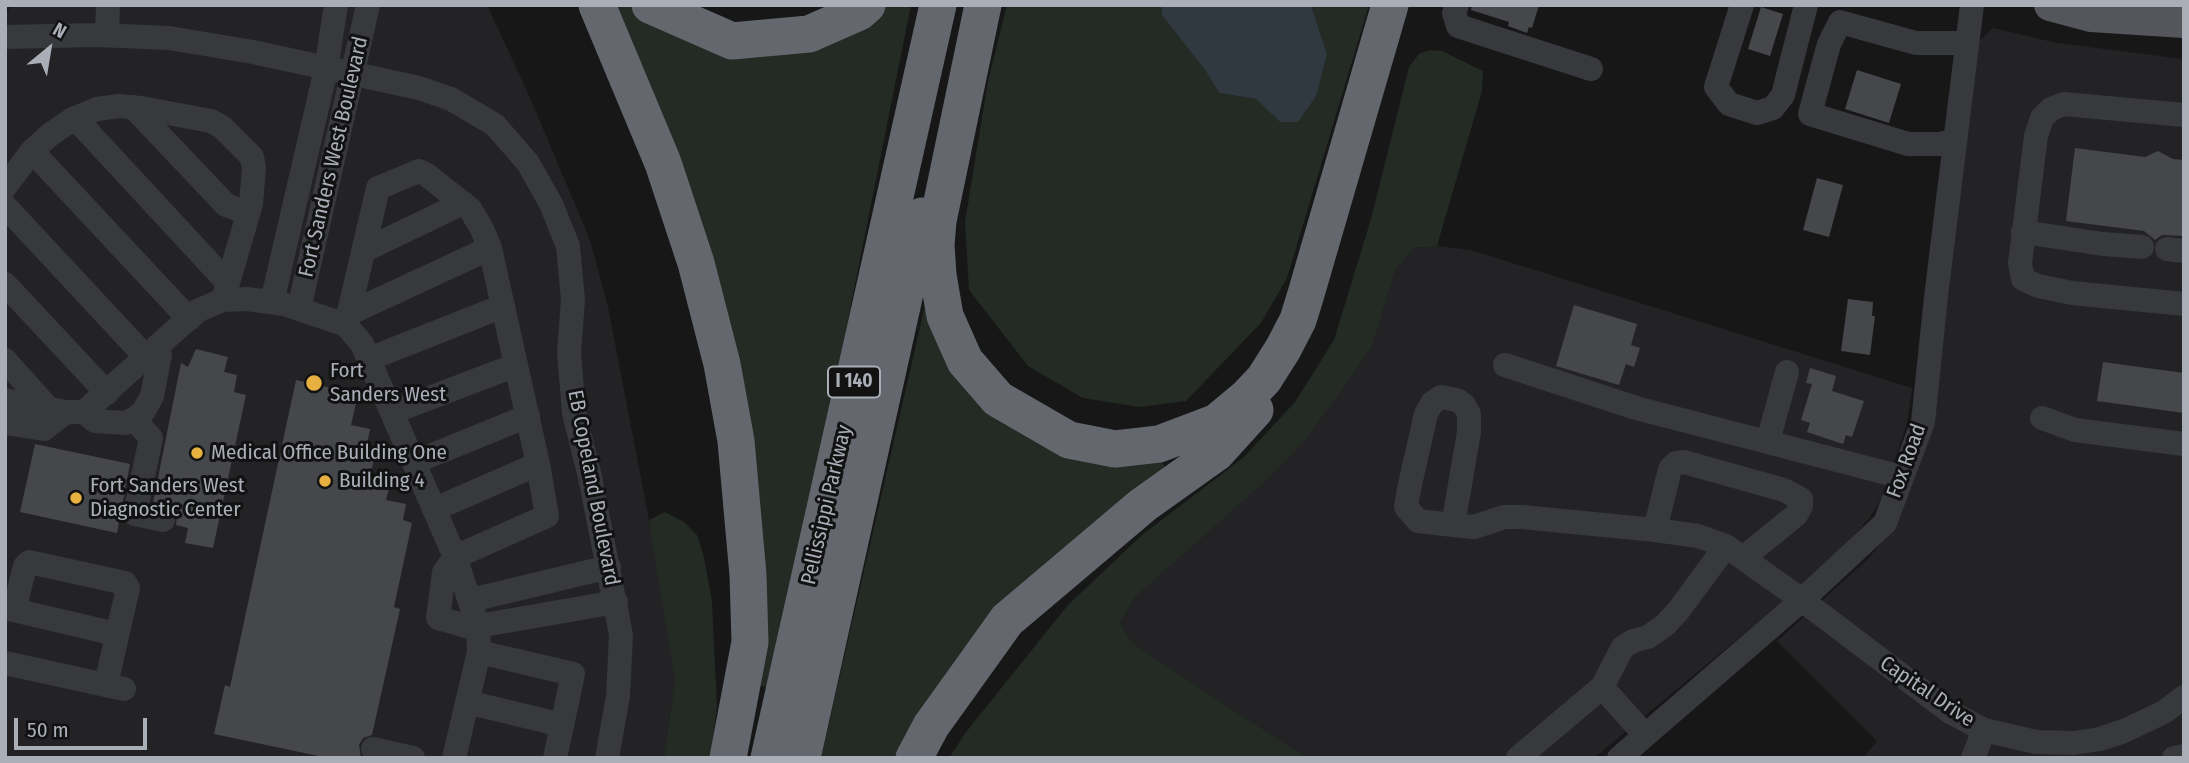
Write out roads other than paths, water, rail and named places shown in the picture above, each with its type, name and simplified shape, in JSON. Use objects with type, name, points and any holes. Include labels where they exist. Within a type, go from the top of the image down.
[{"type":"highway","points":[[597,5],[663,163],[696,263],[722,364],[736,441],[748,575],[750,642],[728,758]]},
{"type":"highway","points":[[650,5],[732,41],[809,34],[859,12],[867,5]]},
{"type":"highway","name":"Pellissippi Parkway","points":[[769,758],[938,5]]},
{"type":"highway","name":"Pellissippi Parkway","points":[[802,758],[970,5]]},
{"type":"highway","points":[[983,5],[938,221],[938,275],[945,316],[965,361],[998,399],[1069,440],[1115,449],[1159,444],[1217,422],[1264,379],[1283,349],[1298,320],[1307,294],[1390,5]]},
{"type":"highway","points":[[914,758],[931,726],[1007,620],[1143,505],[1216,453],[1271,393],[1310,316],[1406,5]]},
{"type":"main road","points":[[2060,7],[2091,16],[2184,22]]},
{"type":"street","points":[[107,35],[108,5]]},
{"type":"street","name":"Fort Sanders West Boulevard","points":[[272,302],[326,69],[336,5]]},
{"type":"street","name":"Fort Sanders West Boulevard","points":[[299,309],[368,5]]},
{"type":"street","points":[[1457,5],[1454,13],[1458,26],[1591,69]]},
{"type":"street","points":[[1742,5],[1716,87],[1729,104],[1757,113],[1773,108],[1783,95],[1806,5]]},
{"type":"street","name":"Fox Road","points":[[1619,758],[1802,600],[1885,523],[1923,422],[1972,5]]},
{"type":"street","points":[[1955,141],[1908,144],[1810,114],[1829,44],[1840,22],[1916,43],[1967,43]]},
{"type":"street","name":"EB Copeland Boulevard","points":[[5,37],[107,35],[169,38],[253,52],[429,92],[451,99],[495,125],[528,163],[551,204],[568,246],[573,300],[569,352],[574,413],[609,567],[621,635],[618,696],[607,758]]},
{"type":"street","points":[[2184,115],[2064,104],[2051,109],[2042,118],[2036,136],[2020,264],[2023,279],[2038,286],[2072,293],[2184,304]]},
{"type":"street","points":[[133,107],[226,205],[248,213]]},
{"type":"street","points":[[5,187],[32,150],[75,118],[97,109],[133,107],[211,121],[232,134],[252,157],[254,168],[248,213],[225,291]]},
{"type":"street","points":[[75,118],[225,291]]},
{"type":"street","points":[[32,150],[189,319]]},
{"type":"street","points":[[459,756],[467,702],[479,652],[478,626],[455,557],[415,462],[362,344],[347,320],[377,188],[419,171],[451,191],[470,209],[482,229],[490,248],[528,416],[547,516],[455,557],[444,572],[438,618],[466,626],[478,626],[615,602]]},
{"type":"street","points":[[363,251],[463,203]]},
{"type":"street","points":[[5,206],[155,357],[152,396],[143,412],[125,423],[95,421],[66,411],[5,400]]},
{"type":"street","points":[[2023,232],[2143,247]]},
{"type":"street","points":[[347,320],[490,248]]},
{"type":"street","points":[[5,284],[107,393]]},
{"type":"street","name":"Fort Sanders West Boulevard","points":[[5,423],[44,429],[66,411],[107,393],[155,357],[189,319],[225,291],[247,299],[272,302],[347,320]]},
{"type":"street","points":[[369,359],[503,306]]},
{"type":"street","points":[[5,360],[66,411]]},
{"type":"street","points":[[393,412],[516,365]]},
{"type":"street","points":[[1505,365],[1636,408],[1902,477]]},
{"type":"street","points":[[1768,441],[1787,372]]},
{"type":"street","name":"Capital Drive","points":[[1453,525],[1469,432],[1469,414],[1457,400],[1441,397],[1432,403],[1426,414],[1406,507],[1418,521],[1453,525],[1474,527],[1504,517],[1522,517],[1698,536],[1735,552],[1950,712],[1984,730],[2036,742],[2074,743],[2124,731],[2164,712],[2184,697]]},
{"type":"street","points":[[415,462],[528,416]]},
{"type":"street","points":[[2042,418],[2075,430],[2184,444]]},
{"type":"street","points":[[134,419],[151,438],[135,514],[163,520]]},
{"type":"street","points":[[1518,758],[1602,687],[1623,647],[1648,637],[1665,625],[1735,552],[1796,515],[1801,499],[1784,490],[1684,462],[1676,463],[1670,469],[1655,530]]},
{"type":"street","points":[[435,509],[538,464]]},
{"type":"street","points":[[5,663],[115,686],[116,634],[128,588],[123,582],[29,562],[25,566],[10,609],[116,634]]},
{"type":"street","points":[[471,600],[609,567]]},
{"type":"street","points":[[479,652],[573,674],[555,758]]},
{"type":"street","points":[[1602,687],[1645,735]]},
{"type":"street","points":[[467,702],[562,725]]},
{"type":"street","points":[[1973,758],[1984,730]]},
{"type":"street","points":[[373,748],[414,758]]},
{"type":"street","points":[[2174,758],[2184,756]]},
{"type":"place","name":"Fort Sanders West","points":[[314,383]]},
{"type":"place","name":"Medical Office Building One","points":[[197,453]]},
{"type":"place","name":"Building 4","points":[[325,481]]},
{"type":"place","name":"Fort Sanders West Diagnostic Center","points":[[76,498]]}]
